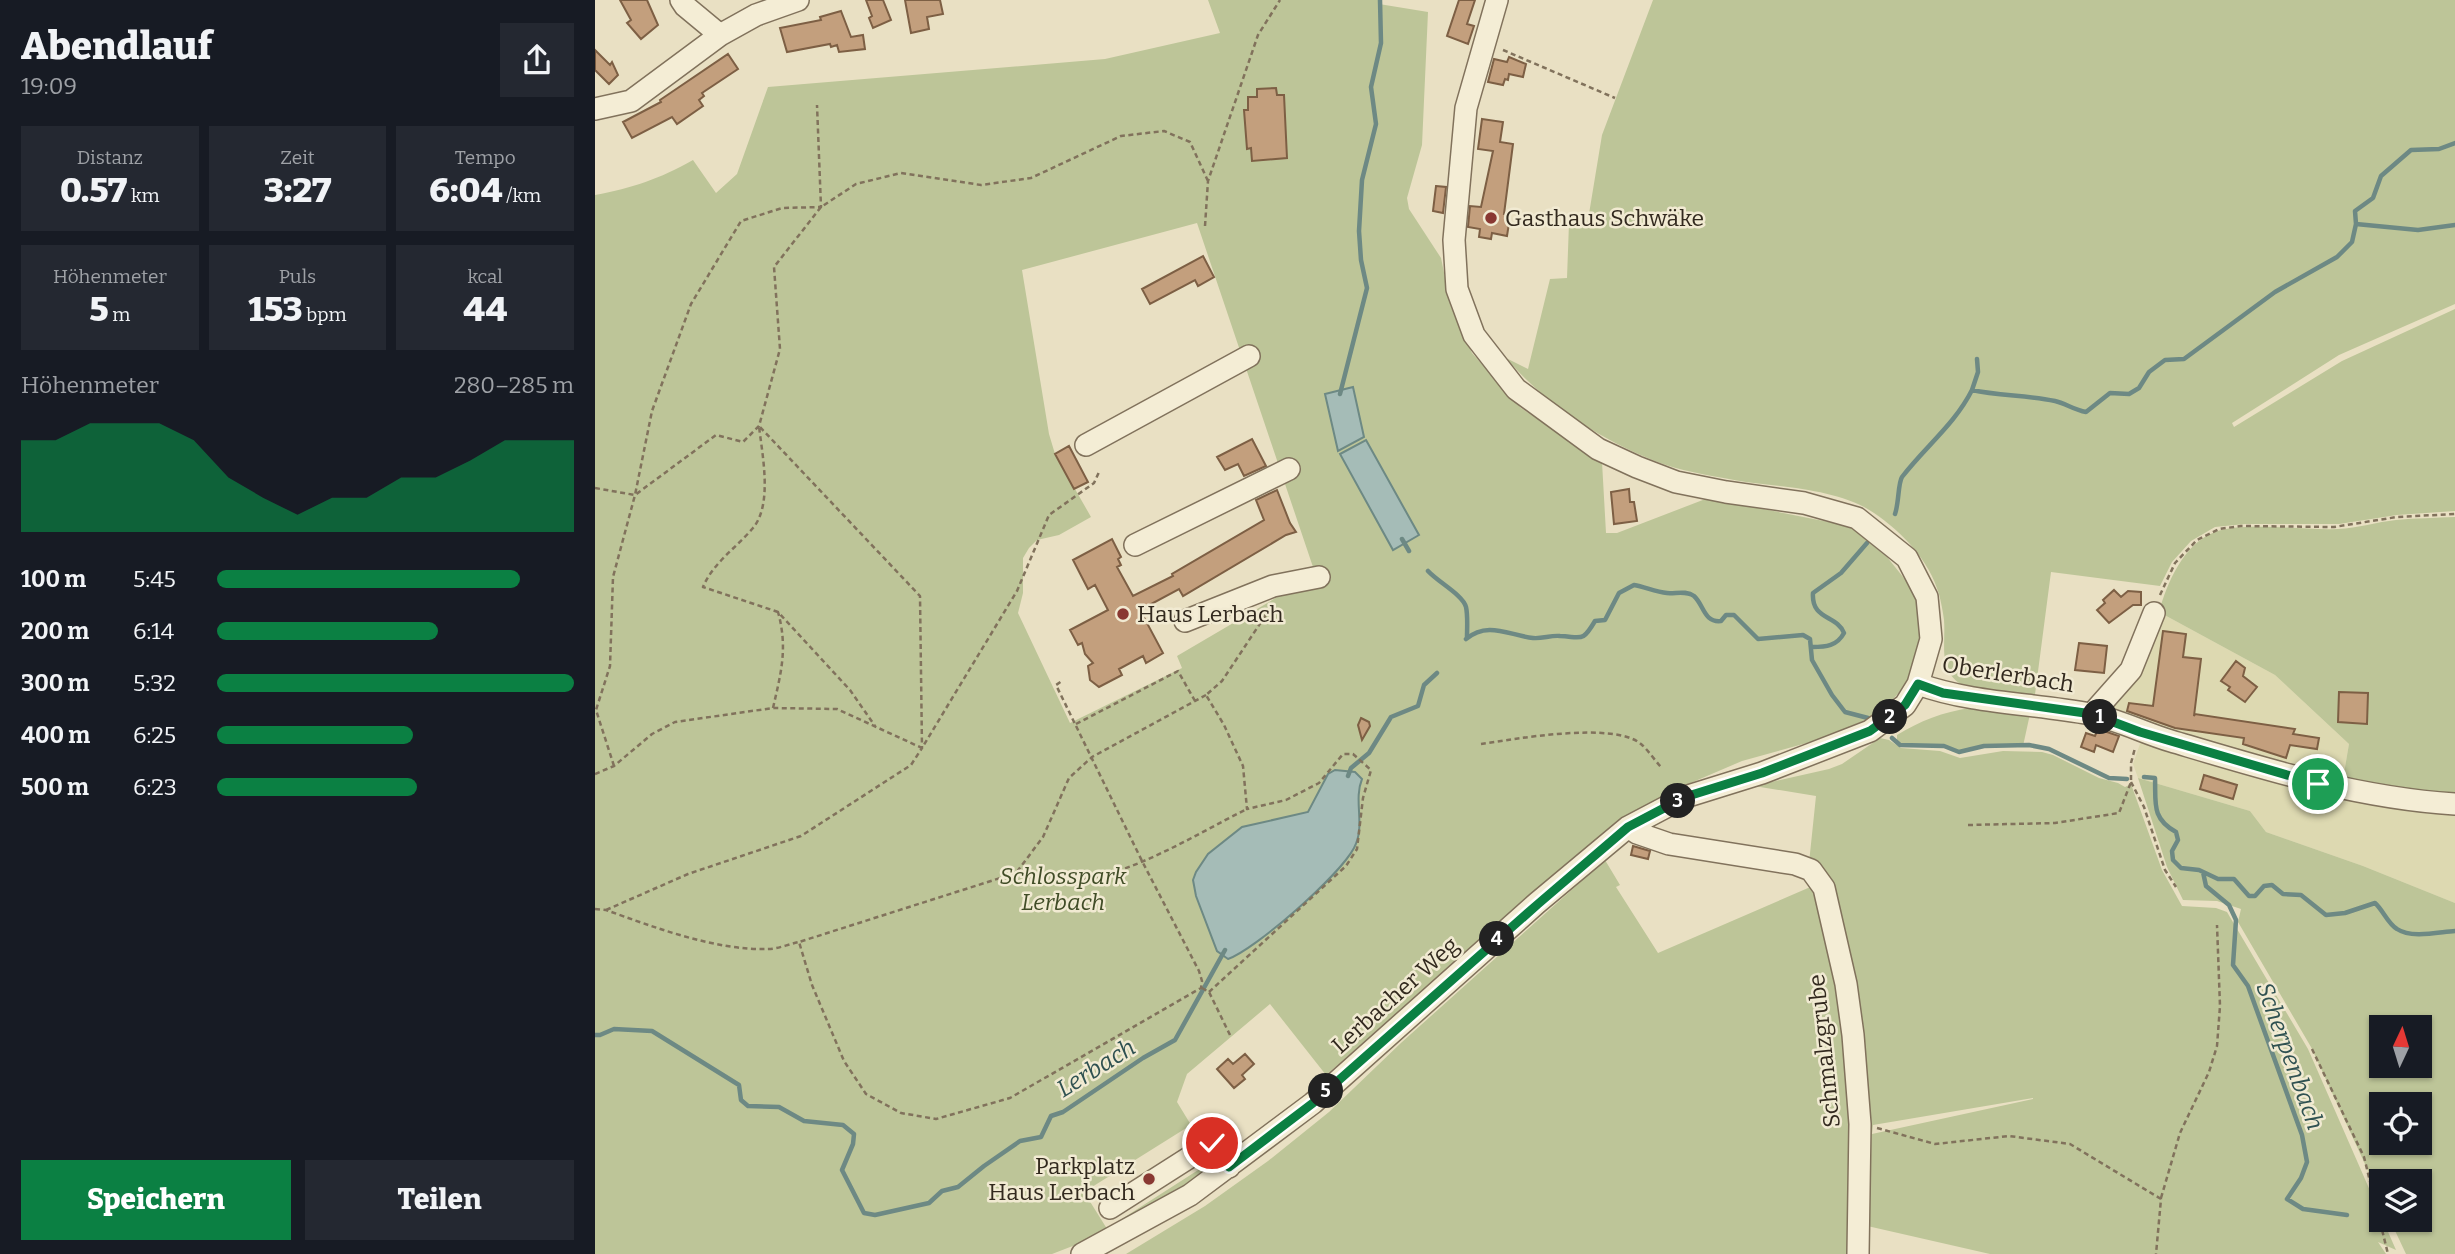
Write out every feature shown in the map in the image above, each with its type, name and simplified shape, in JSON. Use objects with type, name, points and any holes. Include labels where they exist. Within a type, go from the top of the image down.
[{"type":"street","points":[[681,0],[720,35]]},
{"type":"street","points":[[595,108],[631,101],[720,35],[756,15],[798,0]]},
{"type":"street","points":[[1497,0],[1466,108],[1454,240],[1457,289],[1474,335],[1516,389],[1565,426],[1608,453],[1676,482],[1804,503],[1857,518],[1907,558],[1927,597],[1931,639],[1918,684]]},
{"type":"street","points":[[1086,445],[1249,356]]},
{"type":"street","points":[[1135,545],[1289,469]]},
{"type":"street","points":[[1185,621],[1273,586],[1319,577]]},
{"type":"street","points":[[2092,714],[2131,670],[2154,613]]},
{"type":"street","name":"Oberlerbach","points":[[1918,684],[1956,695],[2092,714],[2140,732],[2318,784],[2411,802],[2455,804]]},
{"type":"street","name":"Lerbacher Weg","points":[[1082,1254],[1189,1195],[1313,1103],[1628,827],[1685,797],[1762,773],[1870,731],[1905,705],[1918,684]]},
{"type":"street","name":"Schmalzgrube","points":[[1628,827],[1669,844],[1794,864],[1811,870],[1824,888],[1846,984],[1853,1035],[1860,1124],[1858,1254]]},
{"type":"street","points":[[1110,1208],[1212,1143],[1229,1167]]},
{"type":"path","points":[[1205,226],[1208,181],[1258,35],[1280,0]]},
{"type":"path","points":[[1483,42],[1615,98]]},
{"type":"path","points":[[817,105],[821,207]]},
{"type":"path","points":[[875,726],[850,690],[778,612],[703,587],[708,574],[756,525],[765,493],[759,426],[781,349],[774,267],[821,207],[856,184],[901,173],[981,185],[1031,178],[1121,136],[1164,131],[1190,142],[1208,181]]},
{"type":"path","points":[[614,766],[596,710],[610,666],[613,577],[635,495],[652,411],[691,304],[741,221],[782,208],[821,207]]},
{"type":"path","points":[[595,488],[635,495],[716,435],[743,442],[759,426]]},
{"type":"path","points":[[759,426],[921,596],[922,748]]},
{"type":"path","points":[[606,910],[688,874],[801,836],[911,765],[1017,591],[1049,515],[1094,483],[1099,472]]},
{"type":"path","points":[[2154,613],[2164,583],[2175,563],[2192,545],[2213,530],[2241,526],[2334,527],[2397,517],[2455,514]]},
{"type":"path","points":[[1016,873],[1043,837],[1069,778],[1092,757],[1206,695],[1222,681],[1273,604],[1273,586]]},
{"type":"path","points":[[773,708],[783,665],[784,634],[778,612]]},
{"type":"path","points":[[1076,724],[1178,671],[1195,701]]},
{"type":"path","points":[[1062,681],[1056,685],[1199,971],[1201,988]]},
{"type":"path","points":[[1206,695],[1243,766],[1247,809]]},
{"type":"path","points":[[595,774],[614,766],[652,734],[675,722],[773,708],[837,709],[922,748]]},
{"type":"path","points":[[1968,825],[2055,823],[2119,813],[2131,782],[2131,763],[2140,732]]},
{"type":"path","points":[[1481,744],[1575,733],[1616,734],[1639,742],[1662,768]]},
{"type":"path","points":[[595,909],[606,910],[667,932],[743,948],[770,949],[1016,873],[1047,882],[1097,877],[1142,861],[1247,809],[1286,800],[1319,783],[1343,754],[1353,754],[1371,770],[1363,798],[1357,849],[1346,866],[1209,992]]},
{"type":"path","points":[[2131,782],[2144,807],[2165,870],[2176,887]]},
{"type":"path","points":[[2156,1254],[2161,1199],[2180,1133],[2209,1072],[2217,1046],[2220,1006],[2217,925]]},
{"type":"path","points":[[799,942],[812,985],[844,1061],[866,1094],[901,1113],[936,1119],[1010,1098],[1201,988]]},
{"type":"path","points":[[1201,988],[1209,992],[1230,1035]]},
{"type":"path","points":[[2312,1049],[2364,1157],[2388,1254]]},
{"type":"path","points":[[1860,1124],[1935,1144],[2008,1136],[2070,1144],[2161,1199]]},
{"type":"shaded area","points":[[2159,612],[2275,675],[2349,744],[2342,785],[2102,711]]},
{"type":"shaded area","points":[[2142,738],[2455,807],[2455,903],[2363,866],[2266,832],[2250,811],[2138,778],[2133,764]]},
{"type":"green space","name":"Schlosspark Lerbach","points":[[1208,0],[1379,0],[1379,4],[1428,12],[1422,145],[1407,198],[1409,209],[1441,258],[1451,307],[1472,353],[1521,408],[1602,462],[1606,533],[1617,533],[1708,498],[1849,526],[1887,557],[1916,593],[1920,637],[1906,685],[1879,714],[1821,739],[1742,761],[1672,791],[1585,850],[1326,1075],[1270,1004],[1187,1074],[1177,1102],[1191,1125],[1084,1192],[1109,1232],[1052,1254],[595,1254],[595,195],[645,182],[693,160],[716,193],[737,174],[768,87],[1105,59],[1220,33]],"holes":[[[1197,223],[1313,567],[1308,579],[1177,656],[1182,668],[1070,723],[1018,613],[1023,593],[1023,558],[1037,540],[1059,535],[1091,517],[1055,454],[1049,434],[1022,270]]]},
{"type":"green space","points":[[1653,0],[2455,0],[2455,304],[2339,355],[2232,423],[2234,427],[2342,361],[2455,309],[2455,511],[2397,515],[2339,524],[2245,524],[2215,527],[2191,541],[2172,562],[2160,586],[2051,572],[2034,702],[1964,686],[1955,680],[1946,665],[1943,610],[1929,570],[1905,538],[1874,513],[1861,505],[1830,494],[1704,475],[1641,455],[1598,434],[1558,407],[1506,358],[1528,369],[1550,279],[1567,278],[1569,223],[1587,226],[1602,135]]},
{"type":"green space","points":[[2455,517],[2455,797],[2342,785],[2349,744],[2275,675],[2159,612],[2178,565],[2194,545],[2215,532],[2242,527],[2338,529],[2396,520]]},
{"type":"green space","points":[[1970,708],[2030,714],[2023,746],[1984,747],[1961,753],[1939,746],[1903,746],[1894,740],[1897,740],[1897,735],[1923,721]]},
{"type":"green space","points":[[1880,738],[1901,748],[1940,751],[1960,758],[2003,751],[2042,752],[2099,778],[2125,787],[2131,784],[2162,870],[2182,906],[2216,908],[2227,912],[2308,1049],[2369,1188],[2369,1232],[2388,1232],[2396,1250],[2378,1242],[2386,1254],[1990,1254],[1863,1225],[1859,1039],[1809,863],[1816,796],[1754,786],[1842,764]],"holes":[[[2033,1098],[2033,1099],[1872,1134],[1873,1125]]]},
{"type":"green space","points":[[2138,778],[2250,811],[2266,832],[2363,866],[2455,903],[2455,1254],[2406,1254],[2396,1232],[2432,1232],[2432,1169],[2369,1169],[2369,1173],[2311,1047],[2238,922],[2241,909],[2217,901],[2183,900],[2167,867]]},
{"type":"green space","points":[[1605,860],[1620,885],[1616,887],[1658,953],[1815,885],[1849,1039],[1854,1254],[1126,1254],[1205,1206],[1268,1161],[1329,1112],[1402,1042]]},
{"type":"green space","points":[[1202,1157],[1207,1157],[1209,1162],[1207,1173],[1114,1230],[1114,1224],[1206,1165]]},
{"type":"water","points":[[1353,387],[1364,437],[1338,451],[1325,394]]},
{"type":"water","points":[[1366,440],[1419,535],[1393,550],[1340,454]]},
{"type":"water","points":[[1335,770],[1355,772],[1362,779],[1359,831],[1354,848],[1332,876],[1296,910],[1241,953],[1228,959],[1217,951],[1196,896],[1193,880],[1196,872],[1208,854],[1242,827],[1308,812],[1328,774]]},
{"type":"building","points":[[620,0],[647,0],[658,25],[641,39],[627,23],[631,20]]},
{"type":"building","points":[[866,0],[883,0],[891,20],[873,28]]},
{"type":"building","points":[[905,0],[940,0],[943,14],[927,17],[929,29],[911,33]]},
{"type":"building","points":[[1459,0],[1475,0],[1467,24],[1474,26],[1468,44],[1447,36]]},
{"type":"building","points":[[841,11],[851,37],[863,35],[865,49],[839,52],[837,45],[831,47],[830,44],[787,52],[780,28],[821,20],[820,17]]},
{"type":"building","points":[[595,50],[610,65],[612,62],[618,75],[609,84],[595,70]]},
{"type":"building","points":[[728,54],[738,69],[702,93],[704,96],[699,100],[703,106],[677,124],[672,117],[632,138],[623,122],[661,102],[660,100]]},
{"type":"building","points":[[1509,57],[1526,64],[1523,77],[1509,74],[1503,85],[1488,82],[1494,59],[1507,62]]},
{"type":"building","points":[[1276,88],[1277,95],[1284,95],[1287,158],[1252,161],[1251,148],[1247,149],[1244,110],[1248,110],[1248,97],[1257,97],[1257,89]]},
{"type":"building","points":[[1482,119],[1503,122],[1500,142],[1513,144],[1504,214],[1508,215],[1507,236],[1492,233],[1491,239],[1479,237],[1480,229],[1468,227],[1470,206],[1481,207],[1493,151],[1478,149]]},
{"type":"building","points":[[1436,186],[1446,187],[1443,213],[1433,211]]},
{"type":"building","points":[[1203,256],[1214,277],[1198,286],[1195,280],[1150,304],[1142,289]]},
{"type":"building","points":[[1252,439],[1266,466],[1244,476],[1238,464],[1225,470],[1217,457]]},
{"type":"building","points":[[1069,446],[1088,482],[1074,489],[1055,454]]},
{"type":"building","points":[[1629,489],[1630,502],[1634,502],[1637,521],[1614,524],[1611,492]]},
{"type":"building","points":[[1277,490],[1296,532],[1286,535],[1183,596],[1179,589],[1140,610],[1163,653],[1146,663],[1143,656],[1119,669],[1122,675],[1099,687],[1090,680],[1088,666],[1093,663],[1085,654],[1082,643],[1078,645],[1070,630],[1108,610],[1095,585],[1088,589],[1073,560],[1112,539],[1121,557],[1118,559],[1121,565],[1117,567],[1133,596],[1173,576],[1172,574],[1264,520],[1256,500]]},
{"type":"building","points":[[2114,590],[2121,597],[2128,591],[2141,592],[2141,605],[2133,605],[2109,623],[2097,610]]},
{"type":"building","points":[[2163,631],[2186,634],[2183,657],[2201,659],[2194,716],[2195,714],[2295,729],[2293,734],[2319,738],[2317,749],[2290,745],[2286,758],[2243,744],[2244,738],[2175,728],[2127,711],[2129,703],[2153,706]]},
{"type":"building","points":[[2079,643],[2107,646],[2104,673],[2075,670]]},
{"type":"building","points":[[2236,661],[2245,668],[2243,676],[2257,687],[2245,702],[2228,690],[2230,687],[2221,681]]},
{"type":"building","points":[[2339,692],[2368,693],[2367,724],[2338,722]]},
{"type":"building","points":[[1361,718],[1369,722],[1370,726],[1362,740],[1358,725]]},
{"type":"building","points":[[2098,729],[2119,736],[2113,752],[2096,745],[2094,752],[2081,747],[2086,733],[2095,736]]},
{"type":"building","points":[[2204,775],[2237,785],[2233,799],[2200,789]]},
{"type":"building","points":[[1633,846],[1650,851],[1648,859],[1631,855]]},
{"type":"building","points":[[1245,1054],[1254,1064],[1242,1075],[1245,1079],[1234,1088],[1217,1069],[1228,1059],[1233,1064]]},
{"type":"waterway","points":[[1340,394],[1367,288],[1359,231],[1362,180],[1376,124],[1371,87],[1381,43],[1380,0]]},
{"type":"waterway","points":[[1895,514],[1902,477],[1948,425],[1972,390],[2055,401],[2086,412],[2110,393],[2129,394],[2139,388],[2149,372],[2165,360],[2184,359],[2275,292],[2337,257],[2352,242],[2356,224],[2355,211],[2373,198],[2381,176],[2411,150],[2439,149],[2455,143]]},
{"type":"waterway","points":[[2356,224],[2418,230],[2455,225]]},
{"type":"waterway","points":[[1972,390],[1978,372],[1977,359]]},
{"type":"waterway","points":[[1402,539],[1409,551]]},
{"type":"waterway","points":[[1812,647],[1831,645],[1844,633],[1841,627],[1816,608],[1813,593],[1841,573],[1867,543]]},
{"type":"waterway","points":[[1428,571],[1464,602],[1467,637]]},
{"type":"waterway","name":"Lerbach","points":[[1466,639],[1490,630],[1533,638],[1581,637],[1595,621],[1605,620],[1619,593],[1634,585],[1663,592],[1688,593],[1694,596],[1711,619],[1721,621],[1726,615],[1734,615],[1758,639],[1803,635],[1810,639],[1812,660],[1832,695],[1845,712],[1868,718]]},
{"type":"waterway","name":"Lerbach","points":[[1348,776],[1351,768],[1369,753],[1391,717],[1418,706],[1424,685],[1437,673]]},
{"type":"waterway","name":"Lerbach","points":[[1892,738],[1900,745],[1944,746],[1959,752],[1984,746],[2029,745],[2049,749],[2109,778],[2127,779]]},
{"type":"waterway","name":"Lerbach","points":[[2144,777],[2155,778],[2157,809],[2162,821],[2176,832],[2178,840],[2172,851],[2173,860],[2181,868],[2199,870],[2218,879],[2234,879],[2249,896],[2255,896],[2264,886],[2272,885],[2283,894],[2301,895],[2326,915],[2345,913],[2375,903],[2391,924],[2403,932],[2418,934],[2455,931]]},
{"type":"waterway","name":"Scherpenbach","points":[[2203,872],[2206,886],[2229,905],[2236,920],[2233,965],[2248,986],[2302,1135],[2307,1162],[2301,1178],[2287,1199],[2303,1209],[2347,1215]]},
{"type":"waterway","name":"Lerbach","points":[[595,1035],[614,1029],[652,1031],[739,1085],[741,1100],[748,1106],[779,1107],[804,1121],[843,1125],[854,1134],[853,1144],[842,1170],[864,1213],[875,1215],[929,1203],[942,1191],[958,1187],[1020,1141],[1041,1137],[1051,1116],[1063,1112],[1143,1058],[1175,1040],[1225,950]]},
{"type":"place","name":"Gasthaus Schwäke","points":[[1491,218]]},
{"type":"place","name":"Haus Lerbach","points":[[1123,614]]},
{"type":"place","name":"Parkplatz Haus Lerbach","points":[[1149,1179]]},
{"type":"route","points":[[1212,1143],[1229,1167],[1313,1103],[1628,827],[1685,797],[1762,773],[1870,731],[1905,705],[1918,684],[1943,693],[1995,702],[2092,714],[2140,732],[2318,784]]}]
